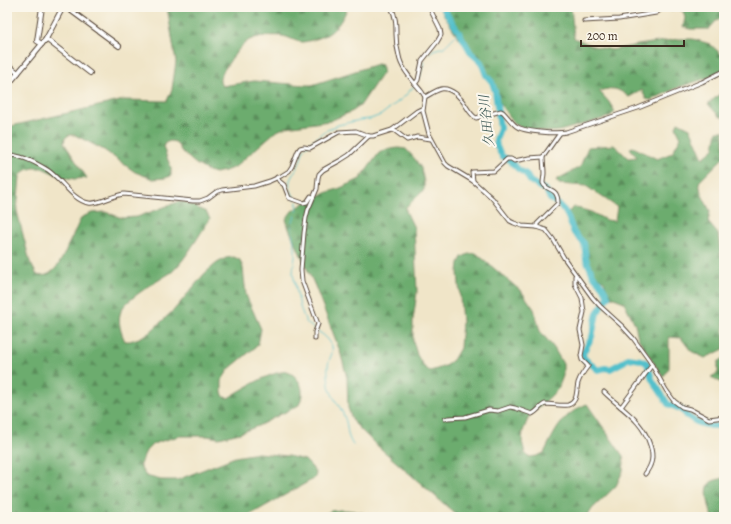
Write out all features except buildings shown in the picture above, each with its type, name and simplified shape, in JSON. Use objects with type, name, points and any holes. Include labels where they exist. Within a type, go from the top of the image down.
[{"type":"street","points":[[42,7],[37,41],[42,44]]},
{"type":"street","points":[[7,86],[42,44],[65,7],[119,46]]},
{"type":"street","points":[[391,7],[396,23],[398,56],[401,64],[425,97],[423,108],[429,134],[444,162],[473,181],[492,198],[510,221],[522,226],[536,227],[546,230],[592,297],[622,326],[650,360],[651,366],[674,401],[682,407],[690,409],[709,419],[724,417]]},
{"type":"street","points":[[415,84],[418,80],[422,61],[441,35],[440,29],[430,7]]},
{"type":"street","points":[[584,21],[619,19],[656,13],[660,10],[660,7]]},
{"type":"street","points":[[46,38],[90,73]]},
{"type":"street","points":[[7,64],[18,74]]},
{"type":"street","points":[[425,97],[446,88],[459,96],[471,115],[476,118],[501,111],[516,126],[524,130],[560,133],[638,108],[702,82],[724,71]]},
{"type":"street","points":[[7,157],[9,155],[13,155],[47,169],[78,197],[88,203],[94,203],[118,194],[200,201],[222,190],[254,186],[270,181],[289,170],[300,148],[310,148],[339,132],[356,131],[373,136],[392,130],[423,108]]},
{"type":"street","points":[[392,130],[407,140],[417,137],[431,140]]},
{"type":"street","points":[[536,227],[537,224],[558,202],[556,192],[545,186],[543,182],[543,157],[560,133]]},
{"type":"street","points":[[315,339],[315,332],[318,324],[302,282],[301,270],[306,218],[317,189],[319,174],[323,170],[349,155],[369,136]]},
{"type":"street","points":[[473,181],[472,172],[494,171],[507,159],[511,159],[514,162],[529,158],[543,157]]},
{"type":"street","points":[[277,177],[279,181],[284,184],[290,198],[303,203],[307,202],[311,196],[313,197]]},
{"type":"street","points":[[445,419],[465,417],[489,410],[498,411],[510,407],[532,414],[545,404],[567,405],[575,400],[578,381],[588,366],[582,360],[581,356],[583,345],[580,330],[584,312],[582,298],[575,284],[574,276],[576,275]]},
{"type":"street","points":[[621,407],[651,366]]},
{"type":"street","points":[[604,392],[636,420],[647,436],[653,458],[649,469],[645,474]]},
{"type":"green space","points":[[167,7],[348,7],[343,18],[335,29],[319,38],[302,42],[284,36],[268,36],[251,39],[242,46],[230,60],[220,78],[222,86],[254,81],[312,85],[377,64],[381,64],[383,72],[360,106],[353,111],[330,121],[286,127],[275,132],[235,167],[225,171],[215,173],[208,171],[196,164],[182,152],[176,142],[170,141],[165,143],[163,147],[171,168],[171,176],[153,179],[135,172],[104,150],[75,135],[69,135],[65,138],[64,143],[87,178],[75,179],[62,177],[42,168],[33,168],[24,171],[20,176],[17,211],[30,262],[37,275],[43,276],[53,271],[60,261],[82,217],[92,213],[105,212],[122,218],[137,217],[178,202],[185,202],[206,212],[210,219],[187,254],[177,266],[170,273],[149,286],[123,307],[119,323],[125,341],[139,338],[149,333],[174,310],[205,273],[226,258],[234,257],[240,260],[243,268],[246,295],[261,329],[258,345],[229,369],[222,380],[222,392],[224,397],[228,398],[266,377],[281,372],[287,372],[294,376],[301,385],[301,398],[299,405],[258,426],[240,433],[219,438],[207,436],[179,436],[153,444],[146,451],[140,464],[142,470],[146,476],[161,480],[177,480],[235,457],[258,453],[288,456],[305,460],[316,473],[315,478],[246,517],[7,517],[7,127],[124,100],[167,101],[172,89],[176,62]]},
{"type":"green space","points":[[439,7],[571,7],[574,38],[593,46],[612,50],[679,39],[693,39],[710,44],[723,56],[724,55],[724,68],[710,77],[679,87],[651,100],[646,99],[642,90],[629,97],[615,89],[599,91],[609,102],[615,112],[609,117],[559,131],[546,132],[520,127],[514,123],[497,100],[493,84],[486,73],[481,60],[458,37]]},
{"type":"green space","points":[[668,7],[724,7],[724,17],[716,21],[709,29],[690,29],[683,27],[685,18],[683,11],[677,9],[672,11]]},
{"type":"green space","points":[[724,91],[724,118],[719,116],[708,104]]},
{"type":"green space","points":[[678,122],[690,128],[703,158],[714,149],[717,131],[724,131],[724,157],[699,182],[701,193],[710,211],[708,222],[718,234],[721,256],[724,259],[724,349],[705,358],[691,351],[681,338],[669,337],[669,368],[663,377],[638,338],[635,324],[624,302],[609,296],[604,281],[594,275],[589,265],[586,245],[571,230],[567,213],[574,207],[591,212],[606,220],[615,221],[617,207],[586,186],[559,184],[556,180],[580,167],[588,147],[614,145],[628,158],[637,157],[630,148],[633,147],[657,159],[672,153],[681,137],[676,127]]},
{"type":"green space","points":[[398,148],[406,149],[415,159],[421,168],[424,182],[424,190],[406,207],[406,211],[414,228],[417,292],[413,320],[413,341],[417,355],[424,367],[430,371],[445,366],[453,360],[460,348],[462,322],[458,272],[459,263],[462,257],[476,253],[522,292],[534,309],[540,331],[554,348],[563,364],[563,376],[558,389],[530,414],[523,431],[522,442],[525,453],[529,457],[544,453],[556,430],[565,418],[578,408],[587,404],[623,456],[623,471],[616,486],[592,509],[587,517],[459,517],[372,441],[353,422],[348,408],[347,378],[340,351],[315,286],[289,229],[286,219],[292,211],[306,202],[360,179],[379,153],[385,150]]},
{"type":"green space","points":[[724,358],[724,384],[711,377],[718,373],[718,362]]},
{"type":"green space","points":[[724,478],[724,517],[712,517],[707,494],[709,485],[712,481]]},
{"type":"green space","points":[[350,510],[373,517],[319,517],[331,511]]},
{"type":"waterway","name":"久田谷川","points":[[442,7],[471,53],[481,62],[486,75],[492,82],[495,91],[500,128],[496,140],[497,147],[502,156],[526,174],[530,181],[546,190],[550,199],[564,210],[574,233],[584,243],[586,259],[593,275],[608,296],[597,313],[592,337],[583,353],[584,358],[598,370],[605,368],[610,369],[628,358],[641,360],[647,363],[652,379],[668,404],[682,410],[687,416],[698,423],[711,426],[724,426]]},
{"type":"waterway","points":[[430,54],[433,50],[444,47],[459,32]]},
{"type":"waterway","points":[[420,77],[424,61]]},
{"type":"waterway","points":[[306,147],[323,132],[338,125],[370,119],[381,115],[404,97],[415,85]]},
{"type":"waterway","points":[[295,199],[289,184],[300,162],[304,149]]},
{"type":"waterway","points":[[297,202],[292,229],[295,246],[293,274],[300,307],[306,322],[314,329]]},
{"type":"waterway","points":[[317,331],[326,337],[332,346],[328,369],[329,385],[345,418],[348,435],[353,445]]}]
